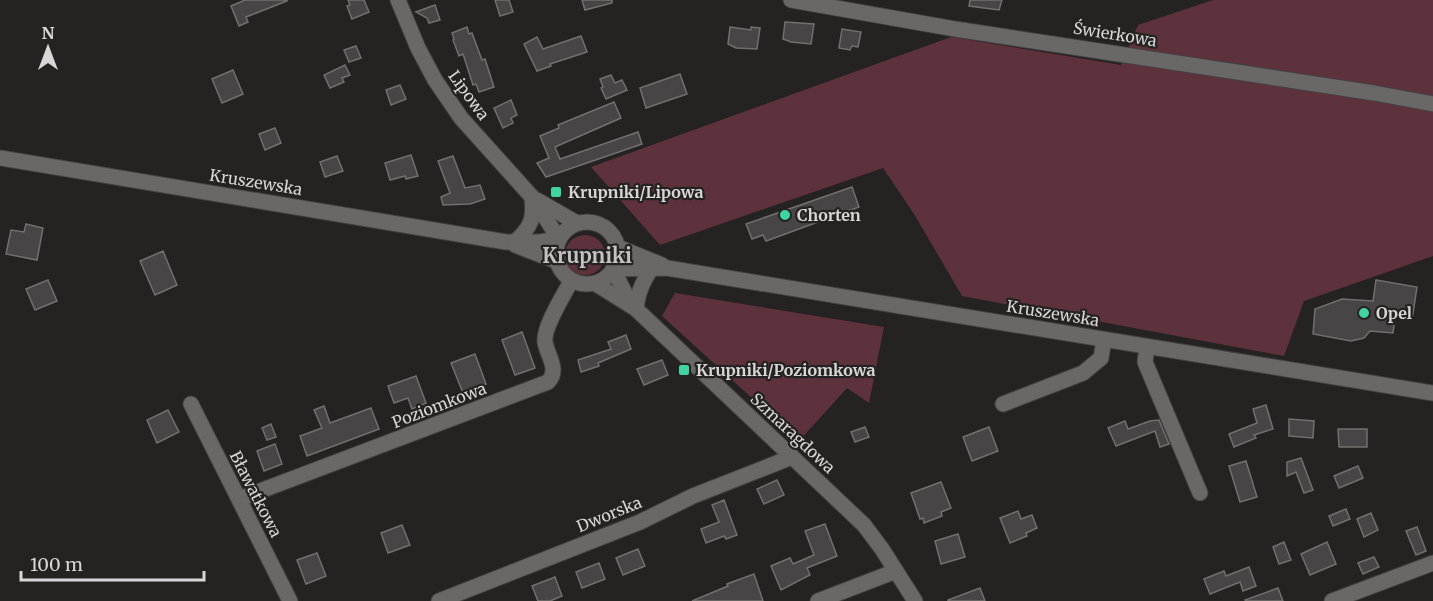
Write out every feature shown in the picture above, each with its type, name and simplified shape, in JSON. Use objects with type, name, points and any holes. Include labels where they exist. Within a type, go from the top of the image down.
[{"type":"street","name":"Lipowa","points":[[398,0],[418,48],[435,80],[454,108],[532,196],[559,239]]},
{"type":"street","name":"Świerkowa","points":[[791,0],[955,29],[1352,89],[1433,104]]},
{"type":"street","name":"Kruszewska","points":[[0,158],[511,242],[559,239]]},
{"type":"street","name":"Lipowa","points":[[532,196],[577,224]]},
{"type":"street","points":[[511,242],[531,224],[532,196]]},
{"type":"street","name":"Kruszewska","points":[[577,224],[590,222],[606,228],[612,234],[618,247],[667,268]]},
{"type":"street","points":[[577,224],[566,229],[559,239],[555,252],[560,270],[571,281],[596,284],[608,276],[617,260],[618,247]]},
{"type":"street","name":"Kruszewska","points":[[511,242],[556,261]]},
{"type":"street","points":[[634,307],[642,281],[651,268]]},
{"type":"street","name":"Kruszewska","points":[[613,269],[667,268],[1433,393]]},
{"type":"street","name":"Szmaragdowa","points":[[613,269],[634,307]]},
{"type":"street","name":"Poziomkowa","points":[[239,500],[548,382],[552,378],[554,368],[545,341],[546,330],[571,281]]},
{"type":"street","name":"Szmaragdowa","points":[[596,284],[634,307],[864,525],[915,601]]},
{"type":"street","points":[[1003,404],[1083,373],[1101,358],[1104,340]]},
{"type":"street","points":[[1147,347],[1145,362],[1200,493]]},
{"type":"street","name":"Bławatkowa","points":[[191,404],[290,601]]},
{"type":"street","name":"Dworska","points":[[439,601],[640,522],[693,496],[792,457]]},
{"type":"street","points":[[1332,601],[1433,564]]},
{"type":"street","points":[[818,601],[896,571]]},
{"type":"shaded area","points":[[1213,0],[1433,0],[1433,256],[1304,301],[1284,356],[962,296],[914,214],[883,168],[660,245],[591,167],[951,37],[1121,65],[1138,25]]},
{"type":"shaded area","points":[[585,235],[599,241],[605,255],[599,269],[585,275],[571,269],[565,255],[571,241]]},
{"type":"shaded area","points":[[675,293],[884,327],[869,403],[847,388],[799,441],[662,316]]},
{"type":"building","points":[[245,0],[287,1],[246,17],[248,22],[239,26],[231,6]]},
{"type":"building","points":[[348,0],[364,0],[369,12],[352,19],[347,6],[350,5]]},
{"type":"building","points":[[495,0],[509,0],[513,12],[500,16]]},
{"type":"building","points":[[582,0],[612,0],[612,3],[585,10]]},
{"type":"building","points":[[970,0],[1002,0],[999,10],[969,6]]},
{"type":"building","points":[[435,5],[440,20],[429,23],[427,18],[416,12]]},
{"type":"building","points":[[785,22],[814,24],[811,44],[783,39]]},
{"type":"building","points":[[467,27],[469,34],[472,33],[482,60],[485,59],[494,87],[479,92],[476,84],[473,85],[463,54],[459,56],[453,40],[452,33]]},
{"type":"building","points":[[730,27],[751,30],[751,27],[760,28],[757,49],[736,48],[728,44]]},
{"type":"building","points":[[842,29],[861,32],[858,47],[852,46],[850,50],[839,48]]},
{"type":"building","points":[[581,36],[587,52],[550,64],[551,66],[537,71],[524,44],[537,37],[543,49]]},
{"type":"building","points":[[356,46],[361,58],[349,62],[344,50]]},
{"type":"building","points":[[345,65],[350,75],[342,78],[344,82],[330,88],[324,75]]},
{"type":"building","points":[[233,70],[243,94],[222,103],[212,79]]},
{"type":"building","points":[[680,74],[687,94],[646,108],[640,88]]},
{"type":"building","points":[[611,75],[615,83],[622,80],[627,90],[606,99],[600,79]]},
{"type":"building","points":[[400,85],[406,99],[391,105],[386,90]]},
{"type":"building","points":[[511,100],[517,115],[511,118],[513,123],[503,128],[494,108]]},
{"type":"building","points":[[614,102],[621,118],[555,147],[560,159],[638,132],[642,144],[546,177],[537,163],[549,158],[540,136],[559,128],[558,125]]},
{"type":"building","points":[[275,128],[281,143],[265,150],[259,134]]},
{"type":"building","points":[[411,155],[418,176],[406,179],[405,176],[390,180],[385,163]]},
{"type":"building","points":[[337,156],[343,171],[325,177],[320,162]]},
{"type":"building","points":[[453,156],[465,188],[480,185],[485,199],[470,204],[443,205],[441,197],[450,193],[438,161]]},
{"type":"building","points":[[852,187],[859,207],[766,241],[763,235],[752,239],[746,224]]},
{"type":"building","points":[[26,224],[43,228],[37,260],[6,254],[11,230],[24,232]]},
{"type":"building","points":[[163,251],[177,285],[155,295],[140,261]]},
{"type":"building","points":[[48,280],[57,301],[35,310],[26,289]]},
{"type":"building","name":"Opel","points":[[1376,280],[1417,287],[1412,320],[1395,317],[1393,333],[1370,331],[1364,338],[1351,341],[1313,334],[1315,309],[1342,299],[1373,301]]},
{"type":"building","points":[[522,332],[535,368],[515,375],[502,340]]},
{"type":"building","points":[[626,335],[631,349],[598,363],[599,366],[581,372],[578,360],[611,349],[608,342]]},
{"type":"building","points":[[475,354],[486,384],[463,393],[451,363]]},
{"type":"building","points":[[662,360],[668,375],[644,385],[637,369]]},
{"type":"building","points":[[416,376],[426,403],[412,409],[408,398],[394,403],[388,386]]},
{"type":"building","points":[[1266,405],[1273,429],[1254,435],[1256,438],[1234,447],[1229,434],[1257,423],[1253,409]]},
{"type":"building","points":[[324,406],[330,423],[371,408],[379,429],[307,456],[300,436],[322,428],[314,410]]},
{"type":"building","points":[[168,410],[179,432],[157,443],[147,420]]},
{"type":"building","points":[[1289,419],[1314,421],[1313,438],[1289,436]]},
{"type":"building","points":[[1159,420],[1169,444],[1160,447],[1155,431],[1116,446],[1108,428],[1125,421],[1128,429]]},
{"type":"building","points":[[271,424],[276,437],[267,440],[262,428]]},
{"type":"building","points":[[865,427],[869,437],[855,442],[851,432]]},
{"type":"building","points":[[989,427],[998,451],[972,461],[963,437]]},
{"type":"building","points":[[1338,429],[1367,429],[1367,447],[1339,447]]},
{"type":"building","points":[[275,444],[282,464],[264,471],[257,451]]},
{"type":"building","points":[[1301,458],[1313,490],[1304,493],[1296,472],[1287,476],[1287,462]]},
{"type":"building","points":[[1246,461],[1257,497],[1240,502],[1229,466]]},
{"type":"building","points":[[1358,466],[1363,478],[1339,488],[1334,476]]},
{"type":"building","points":[[777,480],[784,495],[764,504],[757,489]]},
{"type":"building","points":[[941,482],[951,508],[941,512],[942,516],[924,523],[923,518],[920,519],[911,493]]},
{"type":"building","points":[[724,500],[737,535],[726,539],[724,536],[706,543],[701,529],[719,522],[712,505]]},
{"type":"building","points":[[1346,509],[1350,519],[1333,526],[1329,516]]},
{"type":"building","points":[[1018,511],[1021,519],[1032,515],[1037,528],[1026,533],[1027,536],[1010,543],[1000,518]]},
{"type":"building","points":[[1371,513],[1378,530],[1364,537],[1357,519]]},
{"type":"building","points":[[825,524],[837,556],[807,568],[810,575],[781,590],[771,566],[790,558],[793,564],[814,555],[805,531]]},
{"type":"building","points":[[402,525],[410,545],[388,553],[381,533]]},
{"type":"building","points":[[1417,527],[1426,551],[1416,555],[1406,531]]},
{"type":"building","points":[[958,534],[965,557],[941,564],[935,541]]},
{"type":"building","points":[[1284,542],[1291,560],[1279,564],[1273,547]]},
{"type":"building","points":[[1327,542],[1336,564],[1310,575],[1301,554]]},
{"type":"building","points":[[638,549],[645,566],[623,575],[616,558]]},
{"type":"building","points":[[317,553],[326,576],[306,584],[297,560]]},
{"type":"building","points":[[1374,557],[1379,567],[1363,574],[1358,563]]},
{"type":"building","points":[[599,563],[605,579],[582,588],[576,572]]},
{"type":"building","points":[[1249,567],[1256,586],[1243,591],[1240,582],[1210,594],[1204,579],[1224,571],[1226,576]]},
{"type":"building","points":[[754,574],[763,601],[692,601],[728,586],[727,584]]},
{"type":"building","points":[[555,577],[562,596],[550,601],[538,601],[532,586]]},
{"type":"building","points":[[980,588],[985,601],[948,601],[948,600]]},
{"type":"building","points":[[1278,588],[1283,601],[1245,600]]},
{"type":"place","name":"Krupniki/Lipowa","points":[[556,192]]},
{"type":"place","name":"Chorten","points":[[785,215]]},
{"type":"place","name":"Opel","points":[[1364,313]]},
{"type":"place","name":"Krupniki/Poziomkowa","points":[[684,370]]},
{"type":"district","name":"Krupniki","points":[[587,255]]}]
